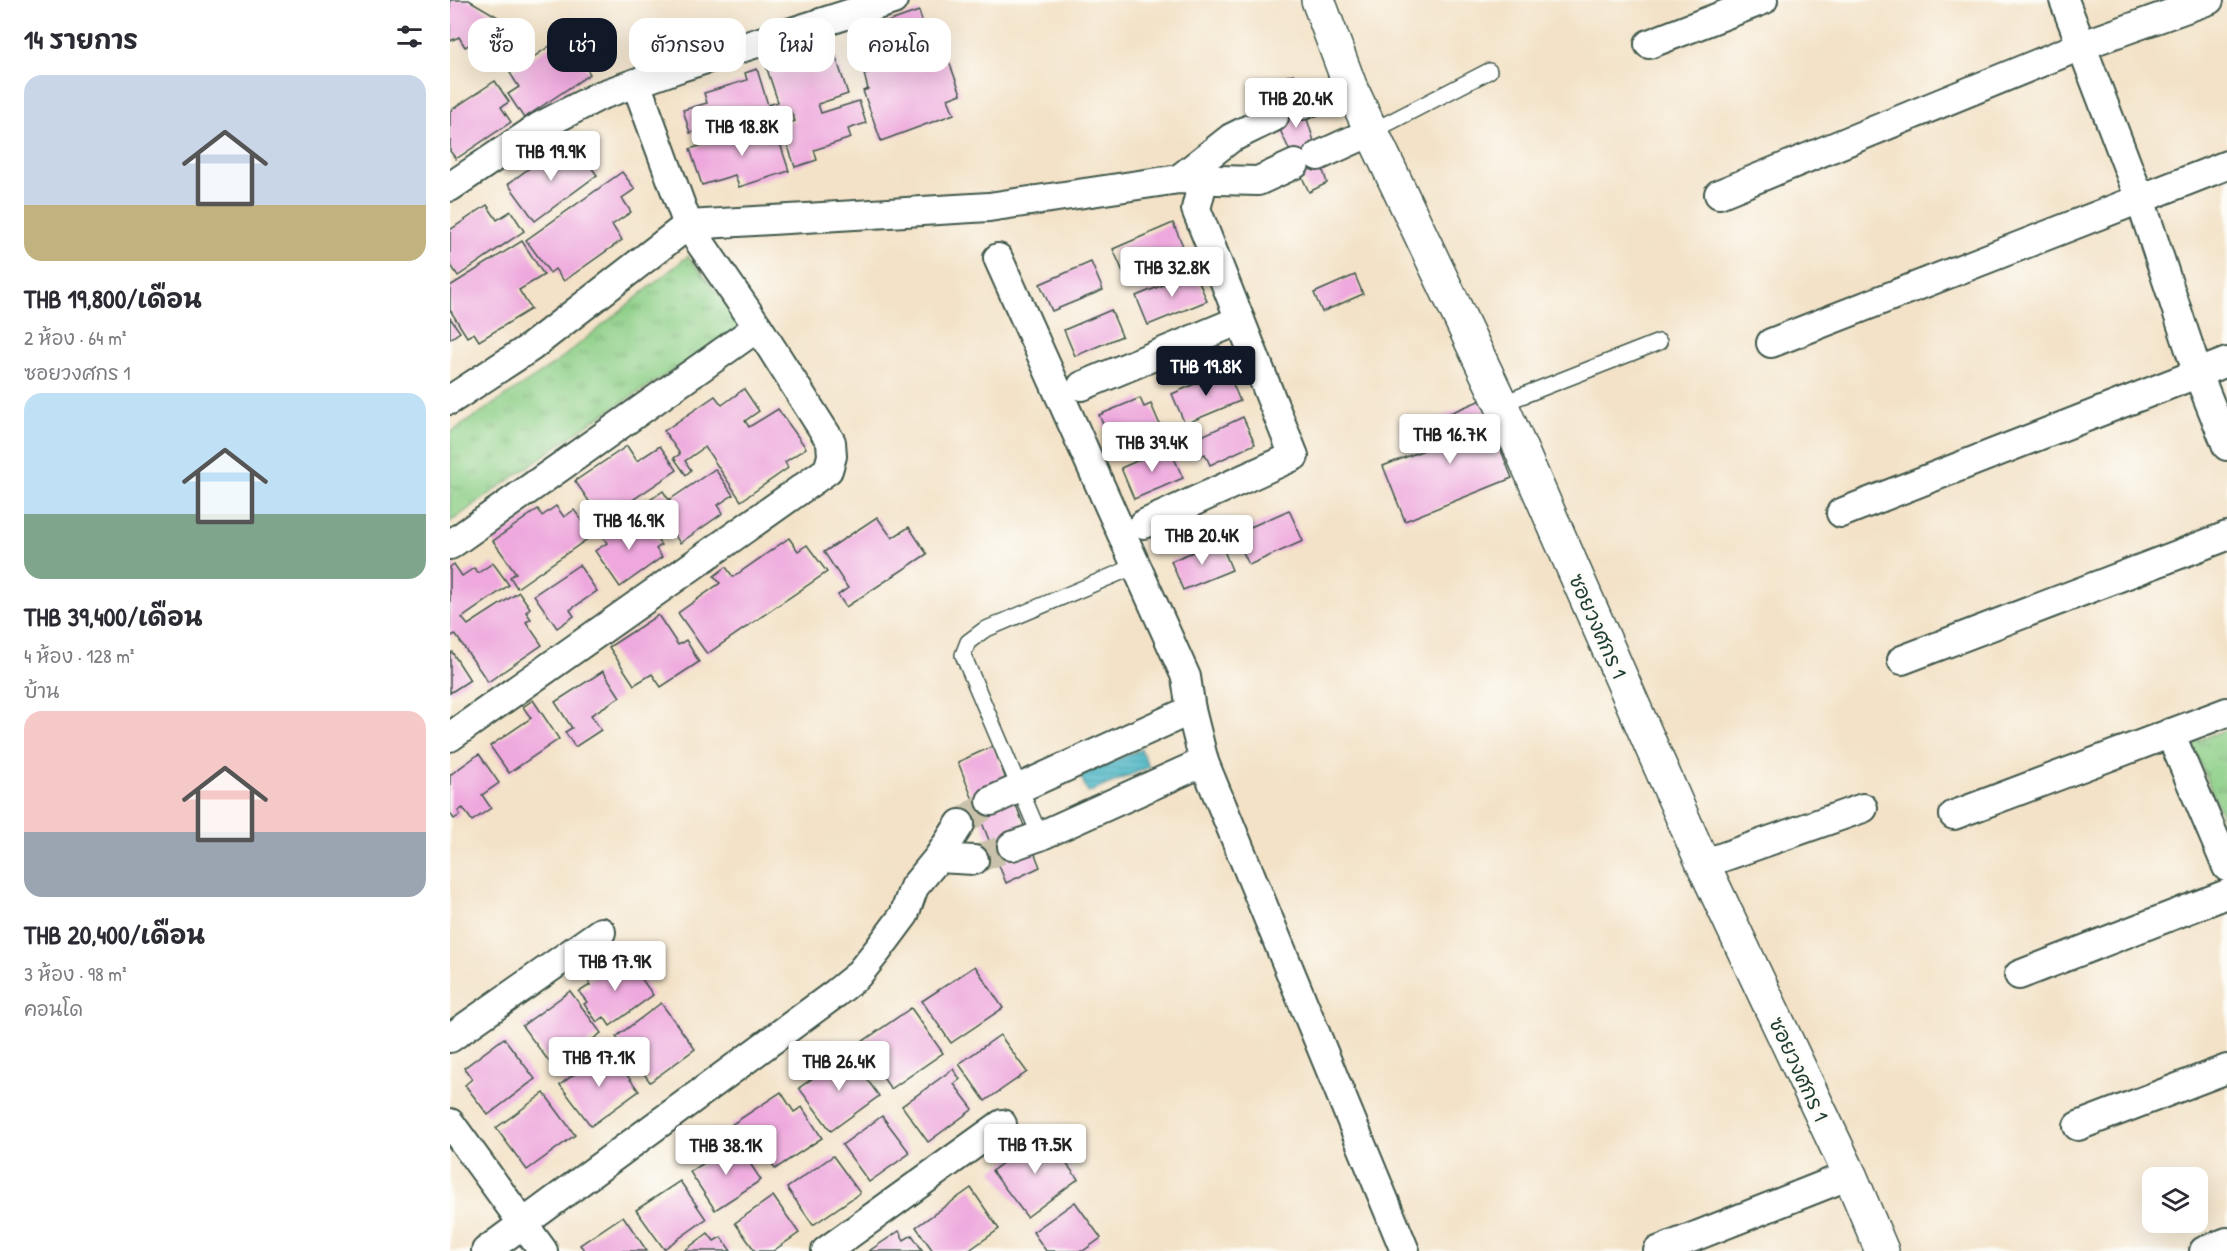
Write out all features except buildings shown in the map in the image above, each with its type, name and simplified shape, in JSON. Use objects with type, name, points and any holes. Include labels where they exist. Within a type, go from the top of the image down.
[{"type":"street","points":[[450,187],[539,127],[599,96],[893,0]]},
{"type":"street","name":"ซอยวงศกร 1","points":[[1318,0],[1350,86],[1501,404],[1703,864],[1850,1175],[1882,1251]]},
{"type":"street","points":[[1649,44],[1763,0]]},
{"type":"street","points":[[2064,0],[2140,199],[2198,374],[2227,446]]},
{"type":"street","points":[[1719,194],[2083,45],[2209,0]]},
{"type":"street","points":[[450,737],[828,470],[832,456],[831,442],[758,327],[688,225],[636,83]]},
{"type":"street","points":[[1303,105],[1350,86]]},
{"type":"street","points":[[1191,180],[1231,138],[1274,117]]},
{"type":"street","points":[[450,400],[531,347],[688,225],[989,207],[1191,180],[1258,181],[1373,131]]},
{"type":"street","points":[[1771,343],[2227,165]]},
{"type":"street","points":[[1144,524],[1294,456],[1196,209],[1191,180]]},
{"type":"street","points":[[998,258],[1186,676],[1191,710],[1204,762],[1406,1251]]},
{"type":"street","points":[[1082,386],[1240,320]]},
{"type":"street","points":[[450,545],[758,327]]},
{"type":"street","points":[[1841,513],[2227,363]]},
{"type":"street","points":[[1902,660],[2227,536]]},
{"type":"street","points":[[991,801],[1191,710]]},
{"type":"street","points":[[1954,815],[2227,712]]},
{"type":"street","points":[[2170,733],[2227,867]]},
{"type":"street","points":[[1012,846],[1041,836],[1204,762]]},
{"type":"street","points":[[1703,864],[1863,808]]},
{"type":"street","points":[[486,1251],[856,976],[904,915],[914,887],[938,858],[960,824]]},
{"type":"street","points":[[938,858],[974,860]]},
{"type":"street","points":[[2019,975],[2227,894]]},
{"type":"street","points":[[450,1038],[601,932]]},
{"type":"street","points":[[2078,1126],[2227,1069]]},
{"type":"street","points":[[450,1123],[543,1251]]},
{"type":"street","points":[[826,1251],[1002,1124]]},
{"type":"street","points":[[1658,1251],[1850,1175]]},
{"type":"street","points":[[2204,1251],[2227,1242]]},
{"type":"lane","points":[[1373,131],[1489,70]]},
{"type":"lane","points":[[1501,404],[1659,342]]},
{"type":"lane","points":[[1041,836],[963,655],[968,642],[984,630],[1138,565]]},
{"type":"green space","points":[[688,256],[744,326],[591,422],[450,522],[450,433],[557,362]]},
{"type":"green space","points":[[2227,729],[2227,829],[2192,743]]},
{"type":"water","points":[[1141,749],[1149,767],[1088,793],[1080,775]]},
{"type":"tunnel","points":[[960,824],[991,801]]},
{"type":"tunnel","points":[[974,860],[1012,846]]}]
